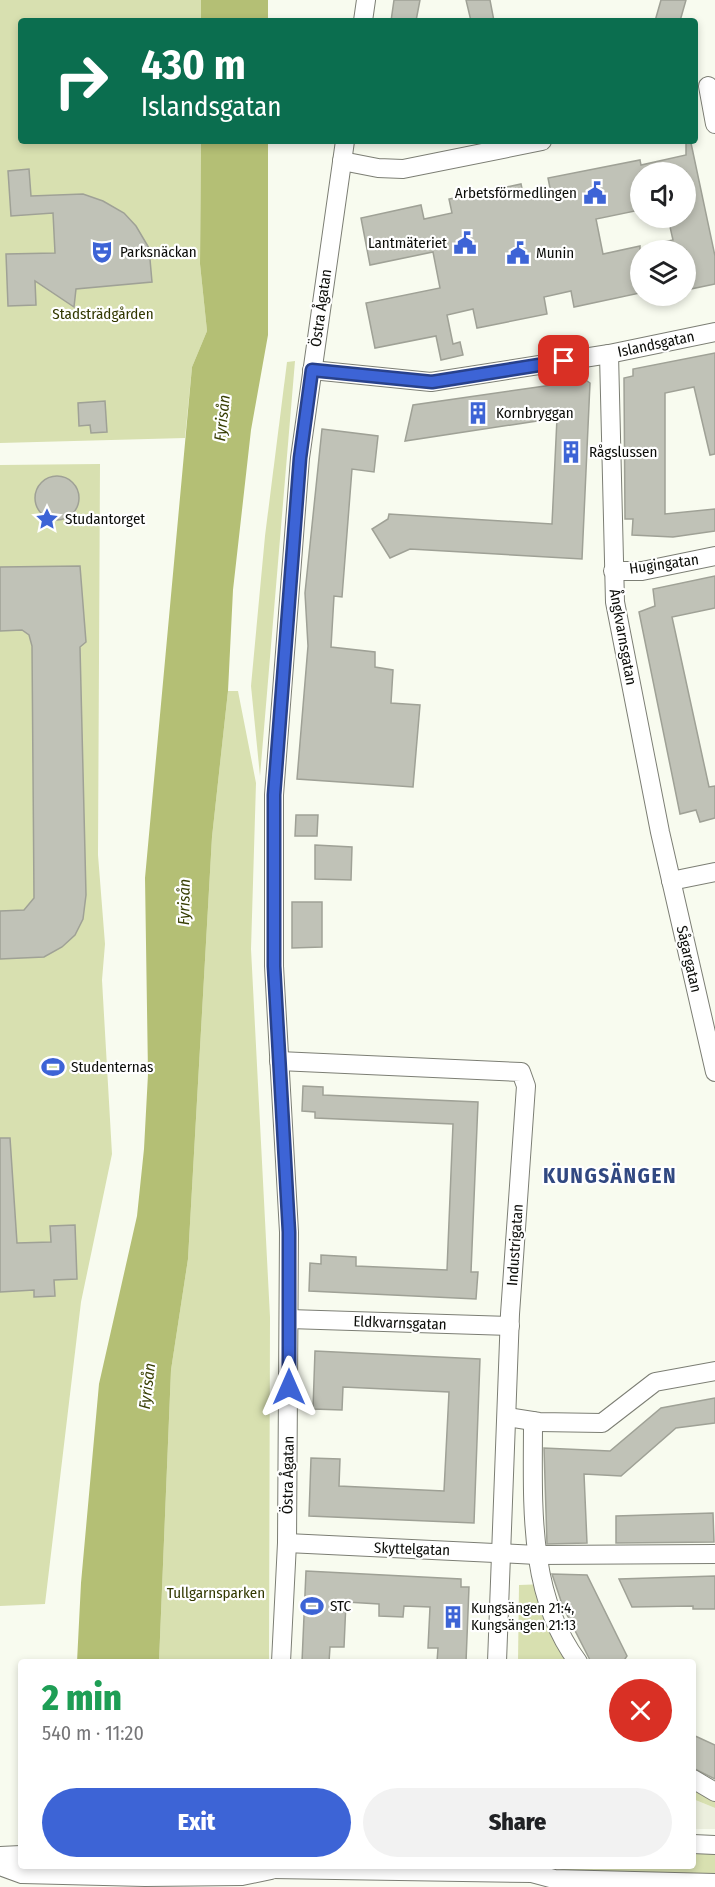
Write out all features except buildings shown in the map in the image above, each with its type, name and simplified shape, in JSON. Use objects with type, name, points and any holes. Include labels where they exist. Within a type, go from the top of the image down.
[{"type":"street","points":[[363,18],[366,0]]},
{"type":"street","points":[[708,86],[709,112]]},
{"type":"street","name":"Östra Ågatan","points":[[281,1659],[287,1544],[289,1232],[274,966],[274,795],[300,458],[345,144]]},
{"type":"street","points":[[342,161],[378,168],[403,169],[527,144]]},
{"type":"street","name":"Islandsgatan","points":[[312,370],[432,382],[609,354],[715,332]]},
{"type":"street","name":"Ångkvarnsgatan","points":[[609,354],[615,602],[671,881]]},
{"type":"street","name":"Hugingatan","points":[[613,571],[642,571],[715,556]]},
{"type":"street","points":[[671,881],[715,872]]},
{"type":"street","name":"Sågargatan","points":[[671,881],[715,1072]]},
{"type":"street","name":"Industrigatan","points":[[279,1061],[521,1071],[526,1086],[510,1326],[497,1659]]},
{"type":"street","name":"Eldkvarnsgatan","points":[[289,1319],[510,1326]]},
{"type":"street","points":[[507,1417],[533,1421],[602,1423],[655,1382],[715,1371]]},
{"type":"street","points":[[533,1421],[537,1555],[555,1624],[576,1659]]},
{"type":"street","name":"Skyttelgatan","points":[[287,1544],[537,1555],[715,1554]]},
{"type":"street","points":[[696,1781],[715,1792]]},
{"type":"street","points":[[696,1844],[715,1845]]},
{"type":"street","points":[[0,1856],[18,1855]]},
{"type":"street","points":[[0,1866],[22,1874],[144,1877],[242,1876],[262,1869]]},
{"type":"street","points":[[479,1869],[517,1871],[555,1880],[715,1883]]},
{"type":"street","points":[[517,1871],[532,1869]]},
{"type":"shaded area","points":[[696,1800],[715,1808],[715,1829],[696,1829]]},
{"type":"green space","name":"Stadsträdgården","points":[[0,0],[201,0],[201,18],[18,18],[18,144],[201,144],[200,264],[207,331],[192,367],[185,438],[0,443]]},
{"type":"green space","points":[[295,361],[260,776],[251,686],[265,536],[287,362]]},
{"type":"green space","name":"Studenternas","points":[[100,464],[98,855],[105,944],[102,980],[112,1154],[81,1302],[45,1604],[0,1606],[0,465]]},
{"type":"green space","name":"Tullgarnsparken","points":[[228,691],[238,691],[256,783],[251,949],[270,1317],[269,1659],[159,1659],[171,1370],[188,1259],[212,837]]},
{"type":"green space","points":[[546,1584],[575,1659],[518,1659],[519,1585]]},
{"type":"green space","points":[[696,1790],[715,1800],[715,1808],[696,1800]]},
{"type":"green space","points":[[696,1848],[715,1849],[715,1877],[561,1874],[560,1870],[696,1869]]},
{"type":"water","points":[[201,0],[268,0],[268,18],[201,18]]},
{"type":"water","name":"Fyrisån","points":[[201,144],[268,144],[268,335],[251,430],[233,590],[228,691],[212,837],[188,1259],[171,1370],[159,1659],[77,1659],[81,1583],[99,1384],[137,1216],[144,1149],[148,1074],[145,878],[192,367],[207,331],[200,264]]},
{"type":"place","name":"Arbetsförmedlingen","points":[[595,193]]},
{"type":"place","name":"Lantmäteriet","points":[[465,243]]},
{"type":"place","name":"Parksnäckan","points":[[102,252]]},
{"type":"place","name":"Munin","points":[[518,253]]},
{"type":"place","name":"Kornbryggan","points":[[478,413]]},
{"type":"place","name":"Rågslussen","points":[[571,452]]},
{"type":"place","name":"Studantorget","points":[[47,519]]},
{"type":"place","name":"Studenternas","points":[[53,1067]]},
{"type":"place","name":"STC","points":[[312,1606]]},
{"type":"place","name":"Kungsängen 21:4, Kungsängen 21:13","points":[[453,1617]]},
{"type":"district","name":"KUNGSÄNGEN","points":[[610,1176]]},
{"type":"route","points":[[289,1387],[289,1232],[274,966],[274,795],[293,579],[300,458],[312,370],[432,382],[564,361]]}]
